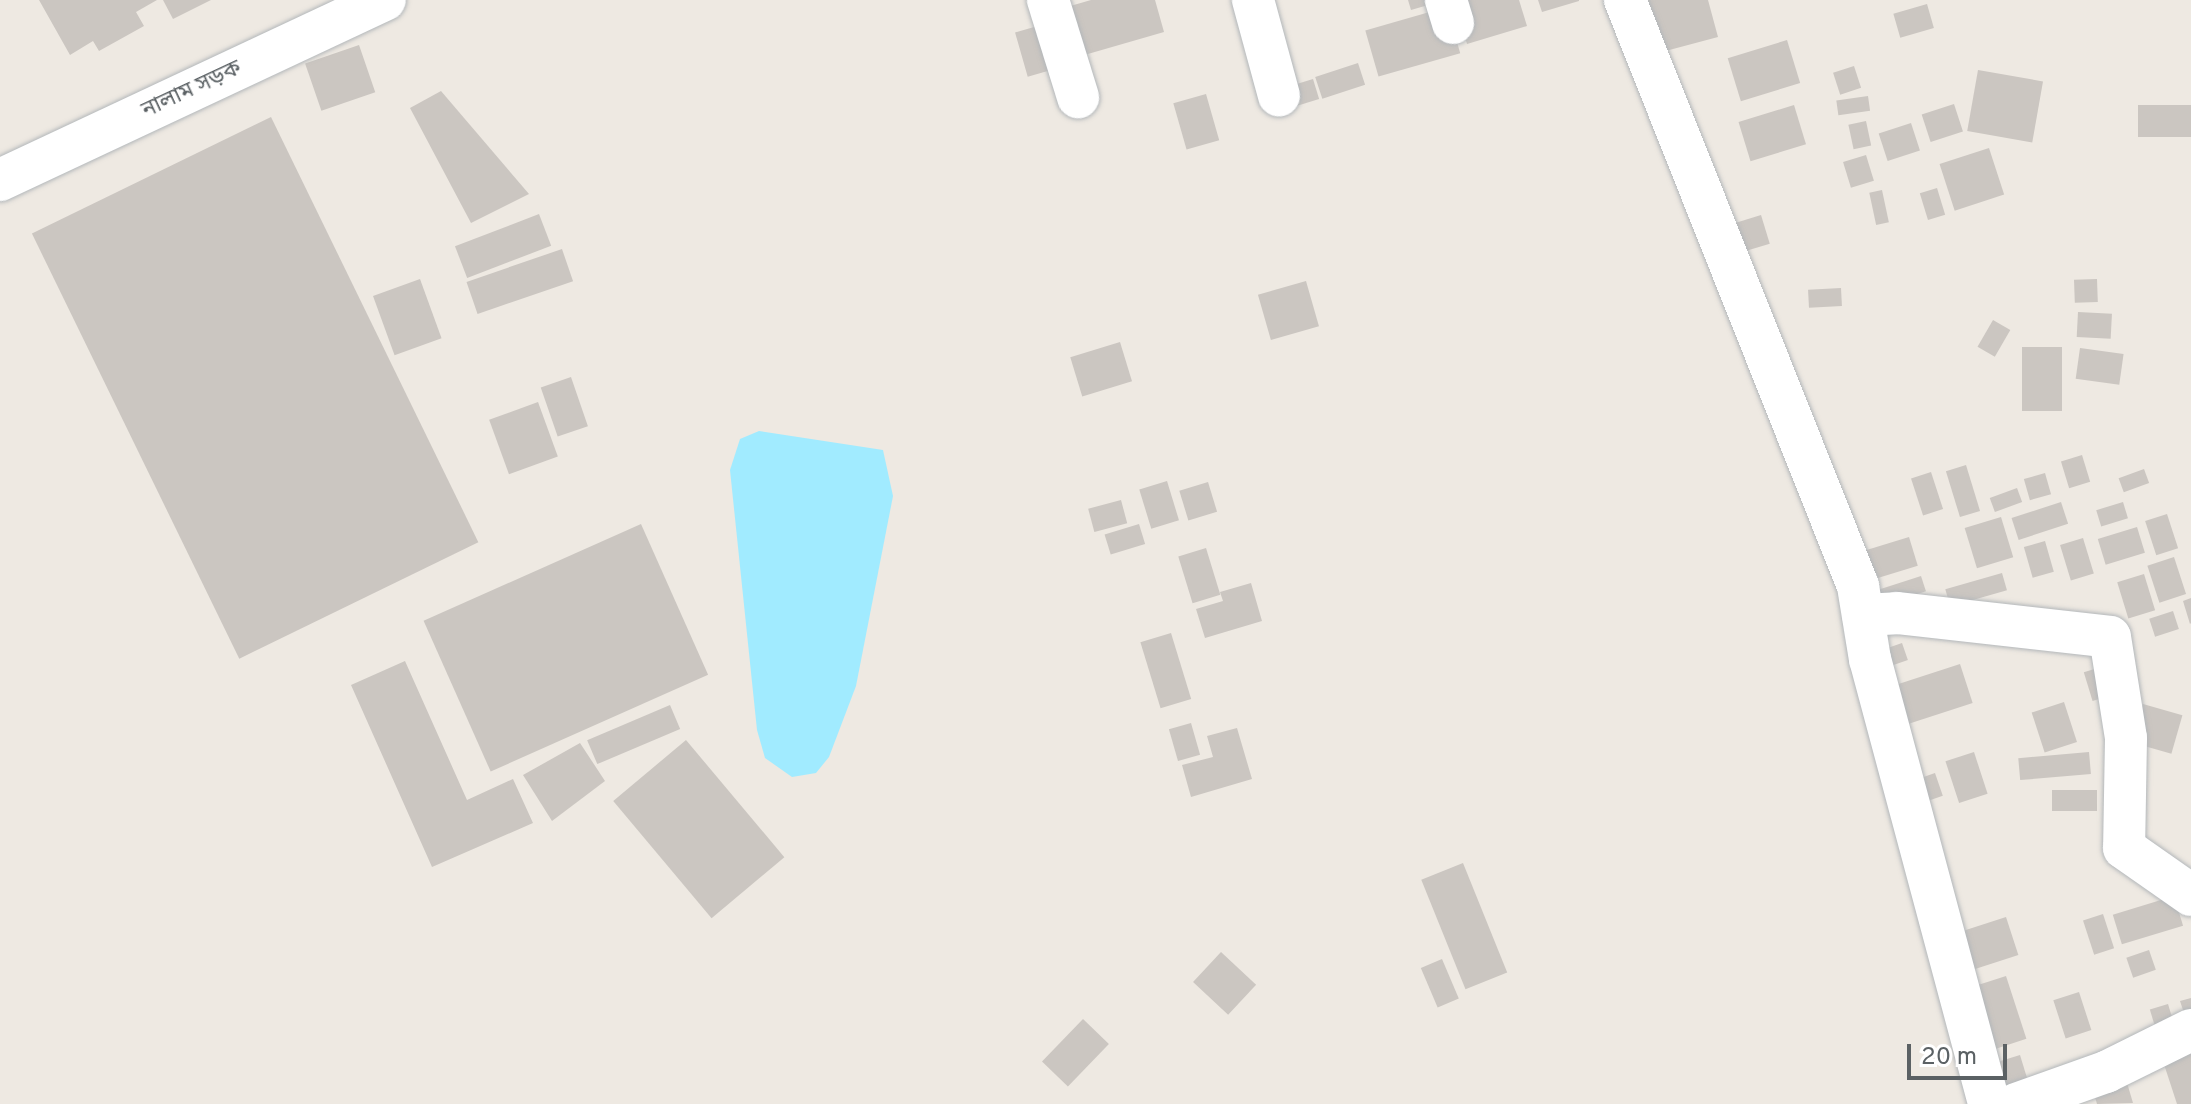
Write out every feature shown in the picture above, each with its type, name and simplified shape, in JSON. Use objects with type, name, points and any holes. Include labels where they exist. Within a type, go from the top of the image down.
[{"type":"street","name":"নালাম সড়ক","points":[[0,180],[384,0]]},
{"type":"street","points":[[1048,0],[1078,97]]},
{"type":"street","points":[[1253,0],[1279,96]]},
{"type":"street","points":[[1625,0],[1858,586],[1870,659],[1989,1104]]},
{"type":"street","points":[[1863,615],[1897,613],[2110,637],[2126,738],[2124,848],[2191,895]]},
{"type":"street","points":[[2016,1104],[2106,1072],[2191,1030]]},
{"type":"water","points":[[759,431],[883,450],[893,496],[856,686],[829,757],[816,773],[792,777],[765,758],[757,730],[730,470],[740,439]]},
{"type":"building","points":[[39,0],[157,0],[136,12],[144,26],[99,51],[93,41],[70,55]]},
{"type":"building","points":[[163,0],[211,0],[173,19]]},
{"type":"building","points":[[1091,0],[1155,0],[1164,32],[1074,58],[1060,9]]},
{"type":"building","points":[[1408,0],[1441,0],[1442,1],[1411,10]]},
{"type":"building","points":[[1454,0],[1519,0],[1527,26],[1467,44]]},
{"type":"building","points":[[1538,0],[1579,0],[1579,1],[1542,12]]},
{"type":"building","points":[[1644,0],[1708,0],[1718,37],[1658,53]]},
{"type":"building","points":[[1927,4],[1934,28],[1900,38],[1893,14]]},
{"type":"building","points":[[1447,7],[1460,53],[1379,77],[1365,30]]},
{"type":"building","points":[[1041,25],[1054,69],[1028,77],[1015,32]]},
{"type":"building","points":[[1787,40],[1800,83],[1741,101],[1728,58]]},
{"type":"building","points":[[359,45],[375,92],[321,111],[305,64]]},
{"type":"building","points":[[1358,63],[1365,85],[1322,99],[1315,77]]},
{"type":"building","points":[[1854,66],[1861,88],[1840,95],[1833,73]]},
{"type":"building","points":[[1978,70],[2043,81],[2032,143],[1967,131]]},
{"type":"building","points":[[1313,79],[1319,99],[1292,107],[1286,87]]},
{"type":"building","points":[[441,91],[529,194],[471,223],[410,108]]},
{"type":"building","points":[[1206,94],[1219,140],[1187,150],[1173,103]]},
{"type":"building","points":[[1868,96],[1870,111],[1838,115],[1836,100]]},
{"type":"building","points":[[1954,104],[1963,132],[1931,142],[1922,115]]},
{"type":"building","points":[[1794,105],[1806,144],[1751,161],[1739,122]]},
{"type":"building","points":[[2138,105],[2191,105],[2191,137],[2138,137]]},
{"type":"building","points":[[271,117],[478,542],[239,659],[32,234]]},
{"type":"building","points":[[1866,121],[1871,145],[1854,149],[1848,125]]},
{"type":"building","points":[[1911,123],[1920,151],[1888,161],[1879,134]]},
{"type":"building","points":[[1989,148],[2004,195],[1955,211],[1940,164]]},
{"type":"building","points":[[1866,155],[1874,181],[1851,188],[1843,162]]},
{"type":"building","points":[[1937,188],[1945,215],[1928,220],[1920,193]]},
{"type":"building","points":[[1882,190],[1889,222],[1876,225],[1869,193]]},
{"type":"building","points":[[539,214],[551,246],[467,278],[455,246]]},
{"type":"building","points":[[1761,215],[1770,244],[1744,252],[1735,223]]},
{"type":"building","points":[[562,249],[573,281],[478,314],[467,282]]},
{"type":"building","points":[[420,279],[442,338],[395,355],[373,296]]},
{"type":"building","points":[[2097,279],[2098,302],[2075,303],[2074,280]]},
{"type":"building","points":[[1306,281],[1319,326],[1271,340],[1258,295]]},
{"type":"building","points":[[1841,288],[1842,306],[1809,308],[1808,290]]},
{"type":"building","points":[[2078,312],[2112,314],[2111,339],[2077,337]]},
{"type":"building","points":[[1993,320],[2010,330],[1995,357],[1978,347]]},
{"type":"building","points":[[1120,342],[1132,381],[1082,396],[1070,357]]},
{"type":"building","points":[[2022,347],[2062,347],[2062,411],[2022,411]]},
{"type":"building","points":[[2080,348],[2124,354],[2119,385],[2076,379]]},
{"type":"building","points":[[571,377],[588,426],[558,437],[541,387]]},
{"type":"building","points":[[538,402],[558,457],[509,474],[489,420]]},
{"type":"building","points":[[2082,455],[2090,482],[2069,488],[2061,461]]},
{"type":"building","points":[[1966,465],[1980,511],[1960,517],[1946,471]]},
{"type":"building","points":[[2144,469],[2149,483],[2124,492],[2119,478]]},
{"type":"building","points":[[1931,472],[1943,509],[1923,516],[1911,478]]},
{"type":"building","points":[[2045,473],[2051,494],[2030,500],[2024,479]]},
{"type":"building","points":[[1167,481],[1179,520],[1151,529],[1139,489]]},
{"type":"building","points":[[1208,482],[1217,512],[1188,520],[1179,491]]},
{"type":"building","points":[[2017,488],[2022,502],[1995,512],[1990,498]]},
{"type":"building","points":[[1121,500],[1127,523],[1094,532],[1088,509]]},
{"type":"building","points":[[2061,502],[2068,524],[2019,540],[2012,518]]},
{"type":"building","points":[[2123,502],[2128,518],[2101,526],[2096,510]]},
{"type":"building","points":[[2167,514],[2178,548],[2156,555],[2145,521]]},
{"type":"building","points":[[2001,517],[2013,557],[1977,568],[1965,528]]},
{"type":"building","points":[[641,524],[708,675],[491,772],[424,621]]},
{"type":"building","points":[[1139,524],[1145,544],[1111,555],[1105,535]]},
{"type":"building","points":[[2137,527],[2145,553],[2106,565],[2098,539]]},
{"type":"building","points":[[1909,537],[1918,566],[1874,579],[1865,550]]},
{"type":"building","points":[[2083,538],[2094,573],[2071,580],[2060,545]]},
{"type":"building","points":[[2045,541],[2054,572],[2033,578],[2024,547]]},
{"type":"building","points":[[1206,548],[1220,595],[1193,603],[1178,556]]},
{"type":"building","points":[[2174,557],[2186,594],[2159,603],[2147,566]]},
{"type":"building","points":[[2002,573],[2007,590],[1950,607],[1945,589]]},
{"type":"building","points":[[2144,574],[2155,610],[2128,619],[2117,582]]},
{"type":"building","points":[[1921,576],[1926,591],[1884,605],[1879,590]]},
{"type":"building","points":[[1251,583],[1262,621],[1205,638],[1196,609],[1223,601],[1220,592]]},
{"type":"building","points":[[2191,598],[2191,623],[2190,624],[2183,601]]},
{"type":"building","points":[[2173,611],[2179,629],[2155,637],[2149,619]]},
{"type":"building","points":[[1171,633],[1191,699],[1161,708],[1140,642]]},
{"type":"building","points":[[1902,643],[1908,660],[1887,667],[1881,650]]},
{"type":"building","points":[[405,661],[467,800],[513,779],[533,823],[432,867],[351,685]]},
{"type":"building","points":[[1960,664],[1973,703],[1904,725],[1892,686]]},
{"type":"building","points":[[2101,667],[2110,696],[2093,701],[2084,672]]},
{"type":"building","points":[[2064,702],[2077,742],[2045,752],[2032,713]]},
{"type":"building","points":[[2143,704],[2182,715],[2171,754],[2132,742]]},
{"type":"building","points":[[670,705],[680,729],[597,764],[587,740]]},
{"type":"building","points":[[1191,723],[1200,755],[1178,761],[1169,729]]},
{"type":"building","points":[[1237,728],[1252,779],[1191,797],[1182,765],[1213,757],[1207,736]]},
{"type":"building","points":[[686,740],[784,857],[712,918],[613,801]]},
{"type":"building","points":[[580,743],[605,781],[552,821],[523,775]]},
{"type":"building","points":[[1974,752],[1988,794],[1959,803],[1945,761]]},
{"type":"building","points":[[2089,752],[2091,774],[2020,780],[2018,758]]},
{"type":"building","points":[[1935,773],[1943,796],[1928,801],[1920,778]]},
{"type":"building","points":[[2052,790],[2097,790],[2097,811],[2052,811]]},
{"type":"building","points":[[1463,863],[1507,972],[1465,989],[1421,880]]},
{"type":"building","points":[[2174,896],[2183,926],[2122,944],[2113,915]]},
{"type":"building","points":[[2103,914],[2114,948],[2094,955],[2083,920]]},
{"type":"building","points":[[2006,917],[2018,955],[1965,972],[1953,934]]},
{"type":"building","points":[[2149,950],[2156,970],[2133,978],[2126,958]]},
{"type":"building","points":[[1221,952],[1256,985],[1228,1015],[1193,982]]},
{"type":"building","points":[[1442,959],[1459,999],[1438,1008],[1421,968]]},
{"type":"building","points":[[2006,976],[2026,1039],[1988,1051],[1968,988]]},
{"type":"building","points":[[2079,992],[2091,1030],[2066,1038],[2053,1000]]},
{"type":"building","points":[[2191,998],[2191,1014],[2185,1016],[2180,1001]]},
{"type":"building","points":[[2168,1004],[2176,1030],[2158,1035],[2150,1010]]},
{"type":"building","points":[[1083,1019],[1109,1044],[1068,1086],[1042,1061]]},
{"type":"building","points":[[2191,1039],[2191,1104],[2177,1104],[2159,1049]]},
{"type":"building","points":[[2020,1055],[2028,1082],[1997,1091],[1988,1065]]},
{"type":"building","points":[[2125,1076],[2133,1103],[2097,1104],[2092,1087]]}]
